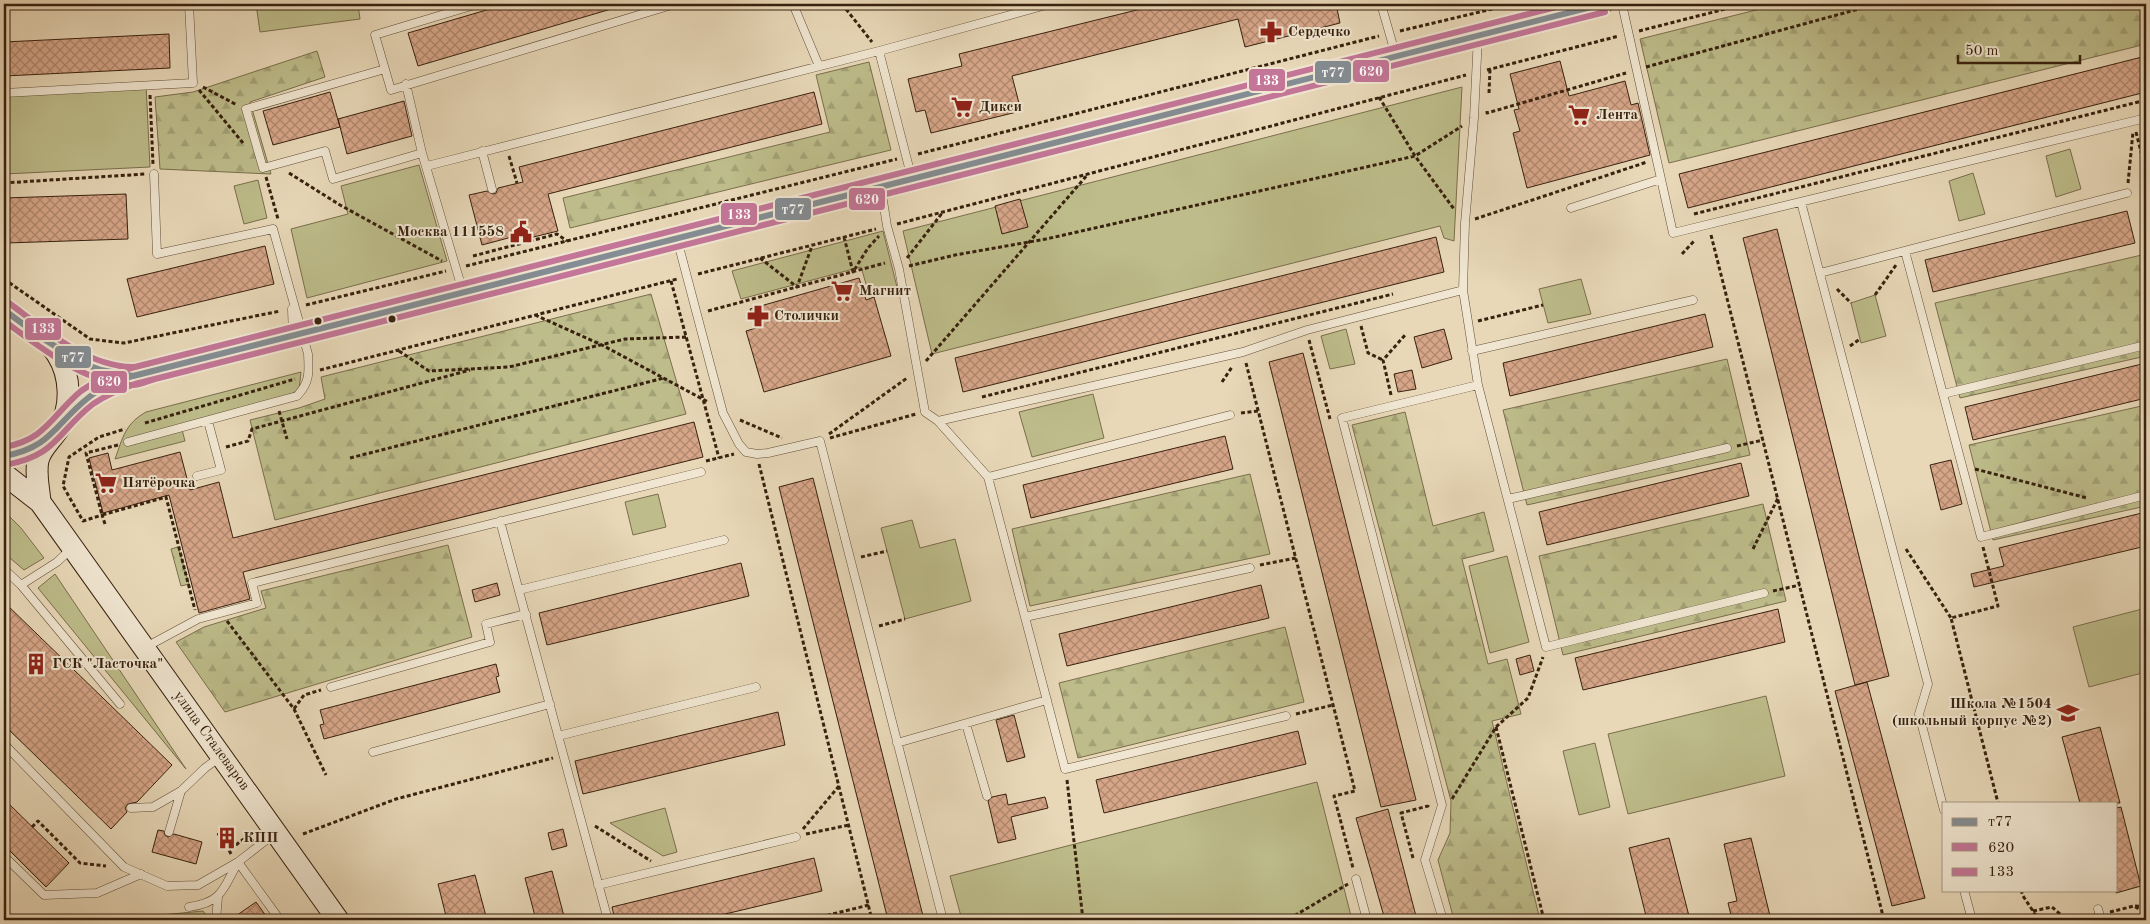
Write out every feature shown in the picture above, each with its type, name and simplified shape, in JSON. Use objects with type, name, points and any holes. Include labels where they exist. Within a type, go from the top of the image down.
[{"type":"main road","points":[[4,310],[59,352],[66,374],[69,394],[66,410],[54,434],[41,453],[36,470],[40,502]]},
{"type":"main road","points":[[4,456],[28,452],[54,434]]},
{"type":"main road","name":"улица Сталеваров","points":[[4,474],[40,502],[338,920]]},
{"type":"street","points":[[54,434],[87,398],[101,389],[133,376],[1603,4]]},
{"type":"street","points":[[59,352],[101,370],[133,376]]},
{"type":"lane","points":[[4,93],[193,82],[189,4]]},
{"type":"lane","points":[[478,4],[375,35],[391,90],[675,4]]},
{"type":"lane","points":[[793,4],[819,66]]},
{"type":"lane","points":[[427,166],[880,51],[1050,4]]},
{"type":"lane","points":[[1381,4],[1396,56]]},
{"type":"lane","points":[[1622,4],[1673,233],[2146,118]]},
{"type":"lane","points":[[1478,36],[1474,118],[1465,223],[1463,290],[1478,385],[1546,646],[1764,593]]},
{"type":"lane","points":[[880,51],[912,179]]},
{"type":"lane","points":[[385,69],[246,109],[263,168],[325,151],[333,179],[422,153]]},
{"type":"lane","points":[[406,84],[422,153],[463,292]]},
{"type":"lane","points":[[482,152],[492,190]]},
{"type":"lane","points":[[154,174],[157,254],[273,229],[292,297],[298,334]]},
{"type":"lane","points":[[1571,208],[1661,179]]},
{"type":"lane","points":[[881,186],[888,226],[899,269],[925,412],[938,421],[988,477],[1065,769],[1286,716]]},
{"type":"lane","points":[[1820,273],[2127,194]]},
{"type":"lane","points":[[1801,202],[1928,684],[1919,714],[1942,802]]},
{"type":"lane","points":[[677,238],[723,413],[739,444],[746,452],[757,454],[820,441],[943,920]]},
{"type":"lane","points":[[1905,251],[1981,537],[2146,495]]},
{"type":"lane","points":[[938,421],[1243,352],[1307,330],[1463,290]]},
{"type":"lane","points":[[128,442],[277,403],[297,396],[306,387],[309,374],[308,354],[298,334],[292,308],[292,297]]},
{"type":"lane","points":[[1472,351],[1693,300]]},
{"type":"lane","points":[[1943,394],[2146,345]]},
{"type":"lane","points":[[1443,920],[1425,860],[1442,805],[1342,418],[1478,385]]},
{"type":"lane","points":[[988,477],[1230,415]]},
{"type":"lane","points":[[197,476],[221,470],[208,421]]},
{"type":"lane","points":[[1508,499],[1727,448]]},
{"type":"lane","points":[[144,648],[198,619],[257,603],[252,583],[701,472]]},
{"type":"lane","points":[[500,521],[608,920]]},
{"type":"lane","points":[[519,590],[724,540]]},
{"type":"lane","points":[[21,585],[57,562],[72,548]]},
{"type":"lane","points":[[1025,617],[1250,568]]},
{"type":"lane","points":[[4,569],[21,585],[120,704]]},
{"type":"lane","points":[[331,687],[490,642],[486,624],[526,614]]},
{"type":"lane","points":[[558,736],[756,686]]},
{"type":"lane","points":[[897,743],[1047,700]]},
{"type":"lane","points":[[374,752],[550,704]]},
{"type":"lane","points":[[966,724],[987,796]]},
{"type":"lane","points":[[4,744],[124,867],[167,886],[198,885],[238,862],[276,832]]},
{"type":"lane","points":[[131,808],[152,807],[181,791],[205,768],[221,756]]},
{"type":"lane","points":[[169,832],[181,791]]},
{"type":"lane","points":[[598,885],[796,837]]},
{"type":"lane","points":[[4,856],[44,895],[97,892],[141,874]]},
{"type":"lane","points":[[216,920],[218,897],[238,862]]},
{"type":"lane","points":[[238,862],[280,920]]},
{"type":"lane","points":[[1356,879],[1367,920]]},
{"type":"lane","points":[[1965,892],[1972,920]]},
{"type":"lane","points":[[188,907],[205,905],[218,897]]},
{"type":"path","points":[[842,4],[880,51]]},
{"type":"path","points":[[139,425],[325,368],[888,226],[1090,172],[1745,4]]},
{"type":"path","points":[[1488,104],[1487,113],[1877,4]]},
{"type":"path","points":[[1488,96],[1490,69]]},
{"type":"path","points":[[193,82],[246,109]]},
{"type":"path","points":[[193,82],[244,144]]},
{"type":"path","points":[[4,183],[154,174],[150,84]]},
{"type":"path","points":[[1379,98],[1415,156],[1465,223],[1657,159]]},
{"type":"path","points":[[1670,220],[2146,100]]},
{"type":"path","points":[[899,269],[955,255],[1027,243],[1415,156],[1474,118]]},
{"type":"path","points":[[2134,122],[2146,172]]},
{"type":"path","points":[[2127,194],[2134,122]]},
{"type":"path","points":[[275,165],[340,205],[455,269]]},
{"type":"path","points":[[513,170],[517,183]]},
{"type":"path","points":[[820,441],[918,370],[1090,172]]},
{"type":"path","points":[[899,269],[943,211]]},
{"type":"path","points":[[1682,254],[1708,225]]},
{"type":"path","points":[[1708,225],[1884,920]]},
{"type":"path","points":[[854,272],[868,248],[888,226]]},
{"type":"path","points":[[473,256],[557,234],[567,241]]},
{"type":"path","points":[[844,237],[854,272]]},
{"type":"path","points":[[527,242],[528,251]]},
{"type":"path","points":[[797,287],[812,245]]},
{"type":"path","points":[[1875,295],[1905,251]]},
{"type":"path","points":[[760,258],[797,287]]},
{"type":"path","points":[[698,313],[896,260]]},
{"type":"path","points":[[4,279],[90,340],[124,343],[292,308]]},
{"type":"path","points":[[671,281],[719,458]]},
{"type":"path","points":[[973,400],[1396,293]]},
{"type":"path","points":[[1468,324],[1543,305]]},
{"type":"path","points":[[535,315],[602,344],[703,398],[723,413],[799,445]]},
{"type":"path","points":[[1359,316],[1368,353],[1383,360]]},
{"type":"path","points":[[1307,330],[1331,425]]},
{"type":"path","points":[[1383,360],[1405,334]]},
{"type":"path","points":[[398,351],[429,371],[509,366],[625,339],[686,337]]},
{"type":"path","points":[[1243,352],[1355,791],[1334,796],[1356,879],[1290,919]]},
{"type":"path","points":[[1383,360],[1394,405]]},
{"type":"path","points":[[216,450],[248,441],[252,429],[476,368]]},
{"type":"path","points":[[350,458],[664,378]]},
{"type":"path","points":[[277,403],[287,439]]},
{"type":"path","points":[[1230,415],[1258,411]]},
{"type":"path","points":[[820,441],[925,412]]},
{"type":"path","points":[[131,428],[99,437],[69,457],[63,486],[83,521],[166,497],[198,619]]},
{"type":"path","points":[[1727,448],[1763,440]]},
{"type":"path","points":[[105,524],[86,453],[128,442]]},
{"type":"path","points":[[757,454],[872,920]]},
{"type":"path","points":[[1962,466],[2112,504]]},
{"type":"path","points":[[1753,549],[1778,498]]},
{"type":"path","points":[[1951,618],[1998,606],[1981,537]]},
{"type":"path","points":[[1904,548],[1951,618],[1998,802]]},
{"type":"path","points":[[850,560],[887,551]]},
{"type":"path","points":[[1250,568],[1296,558]]},
{"type":"path","points":[[1764,593],[1800,585]]},
{"type":"path","points":[[221,613],[294,709],[326,775]]},
{"type":"path","points":[[868,629],[905,619]]},
{"type":"path","points":[[1450,801],[1496,727],[1528,698],[1546,646]]},
{"type":"path","points":[[294,709],[304,696],[331,687]]},
{"type":"path","points":[[1286,716],[1333,706]]},
{"type":"path","points":[[1496,727],[1544,920]]},
{"type":"path","points":[[303,834],[396,799],[564,755]]},
{"type":"path","points":[[1065,769],[1083,920]]},
{"type":"path","points":[[796,837],[839,786]]},
{"type":"path","points":[[1414,863],[1400,813],[1428,806],[1426,796]]},
{"type":"path","points":[[580,816],[663,869]]},
{"type":"path","points":[[32,827],[38,821],[80,863],[124,867]]},
{"type":"path","points":[[796,837],[849,825]]},
{"type":"path","points":[[2023,892],[2038,920]]},
{"type":"path","points":[[808,920],[869,904]]},
{"type":"path","points":[[2134,906],[2146,913]]},
{"type":"path","points":[[2081,920],[2134,906],[2146,907]]},
{"type":"path","points":[[2033,911],[2052,907],[2060,914],[2062,920]]},
{"type":"green space","points":[[256,4],[358,4],[360,19],[260,32]]},
{"type":"green space","points":[[1780,4],[2146,4],[2146,44],[1669,163],[1640,39]]},
{"type":"green space","points":[[317,51],[325,77],[250,102],[271,174],[160,169],[155,97],[193,92]]},
{"type":"green space","points":[[869,62],[891,150],[570,228],[563,198],[830,132],[816,75]]},
{"type":"green space","points":[[146,84],[150,167],[4,174],[4,91]]},
{"type":"green space","points":[[1462,87],[1454,241],[1444,238],[1440,226],[932,354],[903,231]]},
{"type":"green space","points":[[2070,149],[2081,189],[2056,197],[2046,156]]},
{"type":"green space","points":[[419,165],[447,261],[307,298],[291,229],[348,214],[341,186]]},
{"type":"green space","points":[[1973,173],[1985,214],[1959,221],[1949,181]]},
{"type":"green space","points":[[258,180],[267,218],[244,224],[234,186]]},
{"type":"green space","points":[[883,231],[897,287],[869,294],[861,267],[741,299],[732,271]]},
{"type":"green space","points":[[2146,254],[2146,356],[1960,398],[1935,303]]},
{"type":"green space","points":[[1581,279],[1591,314],[1548,323],[1539,289]]},
{"type":"green space","points":[[651,294],[686,414],[275,520],[250,420],[299,408],[325,399],[321,377]]},
{"type":"green space","points":[[1875,295],[1886,336],[1861,343],[1851,303]]},
{"type":"green space","points":[[1346,329],[1355,364],[1330,369],[1321,336]]},
{"type":"green space","points":[[1727,359],[1750,455],[1527,505],[1503,410]]},
{"type":"green space","points":[[301,372],[299,390],[277,400],[181,426],[185,441],[115,459],[129,426],[146,412]]},
{"type":"green space","points":[[1093,394],[1104,438],[1032,457],[1019,412]]},
{"type":"green space","points":[[2146,405],[2146,506],[1993,540],[1969,445]]},
{"type":"green space","points":[[1405,412],[1433,526],[1484,512],[1494,551],[1462,559],[1488,664],[1507,659],[1521,714],[1492,721],[1540,920],[1454,920],[1438,860],[1450,833],[1451,801],[1352,425]]},
{"type":"green space","points":[[1250,474],[1270,554],[1030,606],[1012,529]]},
{"type":"green space","points":[[658,494],[666,527],[633,535],[625,502]]},
{"type":"green space","points":[[1763,504],[1786,601],[1563,655],[1539,556]]},
{"type":"green space","points":[[4,511],[21,528],[44,558],[24,570],[4,553]]},
{"type":"green space","points":[[912,520],[920,548],[955,539],[971,601],[905,619],[881,528]]},
{"type":"green space","points":[[448,545],[472,637],[225,712],[176,642],[204,627],[266,608],[261,591]]},
{"type":"green space","points":[[178,547],[189,584],[181,586],[171,549]]},
{"type":"green space","points":[[1507,556],[1529,642],[1490,653],[1469,566]]},
{"type":"green space","points":[[55,574],[186,769],[38,588]]},
{"type":"green space","points":[[2146,608],[2146,672],[2089,687],[2073,627]]},
{"type":"green space","points":[[1285,627],[1304,702],[1078,758],[1059,683]]},
{"type":"green space","points":[[1766,696],[1785,776],[1628,814],[1608,734]]},
{"type":"green space","points":[[1595,743],[1610,807],[1579,815],[1563,751]]},
{"type":"green space","points":[[1317,782],[1352,920],[962,920],[950,876]]},
{"type":"green space","points":[[665,808],[677,852],[663,856],[610,823]]},
{"type":"green space","points":[[203,911],[210,920],[109,920]]},
{"type":"building","points":[[507,4],[618,4],[618,7],[418,66],[408,33]]},
{"type":"building","points":[[1161,4],[1336,4],[1340,23],[1245,47],[1238,19],[1012,76],[1021,111],[931,133],[925,110],[916,112],[908,79],[962,66],[959,54]]},
{"type":"building","points":[[169,34],[170,68],[4,76],[4,42]]},
{"type":"building","points":[[2146,56],[2146,92],[1688,208],[1679,174]]},
{"type":"building","points":[[1560,61],[1569,96],[1625,81],[1631,105],[1638,103],[1650,155],[1527,188],[1513,133],[1520,131],[1514,110],[1519,109],[1510,74]]},
{"type":"building","points":[[330,92],[340,127],[273,145],[263,111]]},
{"type":"building","points":[[814,92],[822,124],[548,194],[558,231],[513,242],[512,237],[482,245],[469,195],[487,191],[493,194],[496,193],[498,188],[523,182],[519,167]]},
{"type":"building","points":[[404,101],[412,136],[347,154],[338,119]]},
{"type":"building","points":[[126,194],[128,239],[6,243],[4,198]]},
{"type":"building","points":[[1020,199],[1028,227],[1002,234],[995,206]]},
{"type":"building","points":[[2127,211],[2135,243],[1933,292],[1925,260]]},
{"type":"building","points":[[1777,229],[1889,676],[1855,685],[1743,238]]},
{"type":"building","points":[[1436,237],[1444,272],[963,392],[955,358]]},
{"type":"building","points":[[265,246],[274,284],[137,317],[127,279]]},
{"type":"building","points":[[859,278],[866,300],[874,297],[891,356],[764,392],[746,331],[756,328],[750,309]]},
{"type":"building","points":[[1705,314],[1713,347],[1510,396],[1503,363]]},
{"type":"building","points":[[1444,329],[1452,359],[1422,368],[1414,337]]},
{"type":"building","points":[[1303,353],[1416,800],[1381,807],[1269,362]]},
{"type":"building","points":[[2146,363],[2146,398],[1973,440],[1965,407]]},
{"type":"building","points":[[1412,370],[1416,389],[1398,392],[1394,374]]},
{"type":"building","points":[[694,422],[703,457],[243,572],[250,599],[199,613],[169,495],[103,513],[89,458],[108,453],[112,470],[180,452],[190,490],[219,482],[233,538]]},
{"type":"building","points":[[1225,436],[1233,469],[1031,518],[1023,485]]},
{"type":"building","points":[[1951,460],[1962,504],[1941,510],[1930,465]]},
{"type":"building","points":[[1741,463],[1749,496],[1547,545],[1539,512]]},
{"type":"building","points":[[813,478],[924,920],[888,920],[779,487]]},
{"type":"building","points":[[2146,512],[2146,546],[1974,587],[1971,574],[2004,566],[1999,548]]},
{"type":"building","points":[[741,563],[749,596],[547,645],[539,613]]},
{"type":"building","points":[[497,583],[500,595],[475,602],[472,590]]},
{"type":"building","points":[[1261,585],[1269,618],[1067,666],[1059,634]]},
{"type":"building","name":"ГСК \"Ласточка\"","points":[[4,602],[172,765],[137,802],[128,804],[125,808],[127,812],[111,829],[4,725]]},
{"type":"building","points":[[1778,609],[1785,642],[1583,690],[1575,658]]},
{"type":"building","points":[[1530,655],[1534,671],[1520,675],[1516,659]]},
{"type":"building","points":[[496,664],[499,676],[496,677],[500,692],[324,739],[320,725],[324,724],[320,710]]},
{"type":"building","points":[[1867,682],[1925,898],[1892,906],[1835,691]]},
{"type":"building","points":[[778,712],[785,745],[583,794],[575,761]]},
{"type":"building","points":[[1014,715],[1025,757],[1007,762],[996,720]]},
{"type":"building","points":[[2100,727],[2120,803],[2080,802],[2062,737]]},
{"type":"building","points":[[1298,731],[1306,764],[1104,813],[1096,780]]},
{"type":"building","points":[[1006,794],[1008,805],[1045,797],[1048,808],[1011,817],[1016,839],[998,843],[988,801],[992,797]]},
{"type":"building","points":[[4,799],[69,863],[46,887],[4,845]]},
{"type":"building","points":[[2121,807],[2141,886],[2116,893],[2118,892],[2118,808]]},
{"type":"building","points":[[1388,809],[1417,920],[1385,920],[1356,818]]},
{"type":"building","name":"КПП","points":[[226,827],[234,838],[225,845],[217,834]]},
{"type":"building","points":[[563,829],[567,846],[552,850],[548,833]]},
{"type":"building","points":[[158,830],[164,831],[168,837],[174,834],[202,842],[196,864],[152,852]]},
{"type":"building","points":[[1669,838],[1690,920],[1647,920],[1629,848]]},
{"type":"building","points":[[1751,838],[1771,920],[1743,920],[1742,917],[1732,919],[1728,903],[1737,901],[1724,844]]},
{"type":"building","points":[[814,858],[822,891],[700,920],[615,920],[612,907]]},
{"type":"building","points":[[552,871],[565,920],[536,920],[525,878]]},
{"type":"building","points":[[475,875],[487,920],[447,920],[438,884]]},
{"type":"building","points":[[256,902],[269,920],[230,920]]},
{"type":"transit line","name":"133","points":[[4,447],[18,444],[39,433],[71,400],[87,387],[105,377],[131,368],[1568,4]]},
{"type":"transit line","name":"т77","points":[[4,456],[20,452],[43,441],[93,394],[109,385],[133,376],[1603,4]]},
{"type":"transit line","name":"620","points":[[5,465],[36,456],[55,442],[93,404],[114,392],[135,384],[1605,12]]},
{"type":"transit line","name":"133","points":[[9,303],[66,344],[98,360],[132,367],[151,363]]},
{"type":"transit line","name":"т77","points":[[4,310],[42,338],[82,363],[101,370],[133,376],[153,371]]},
{"type":"transit line","name":"620","points":[[4,321],[64,363],[98,379],[133,385],[155,379]]},
{"type":"place","name":"Сердечко","points":[[1271,32]]},
{"type":"place","name":"Дикси","points":[[962,107]]},
{"type":"place","name":"Лента","points":[[1579,115]]},
{"type":"place","name":"Москва 111558","points":[[521,232]]},
{"type":"place","name":"Магнит","points":[[842,291]]},
{"type":"place","name":"Столички","points":[[758,316]]},
{"type":"place","name":"Пятёрочка","points":[[106,483]]},
{"type":"place","name":"ГСК \"Ласточка\"","points":[[36,664]]},
{"type":"place","name":"Школа №1504 (школьный корпус №2)","points":[[2068,713]]},
{"type":"place","name":"КПП","points":[[227,838]]}]
